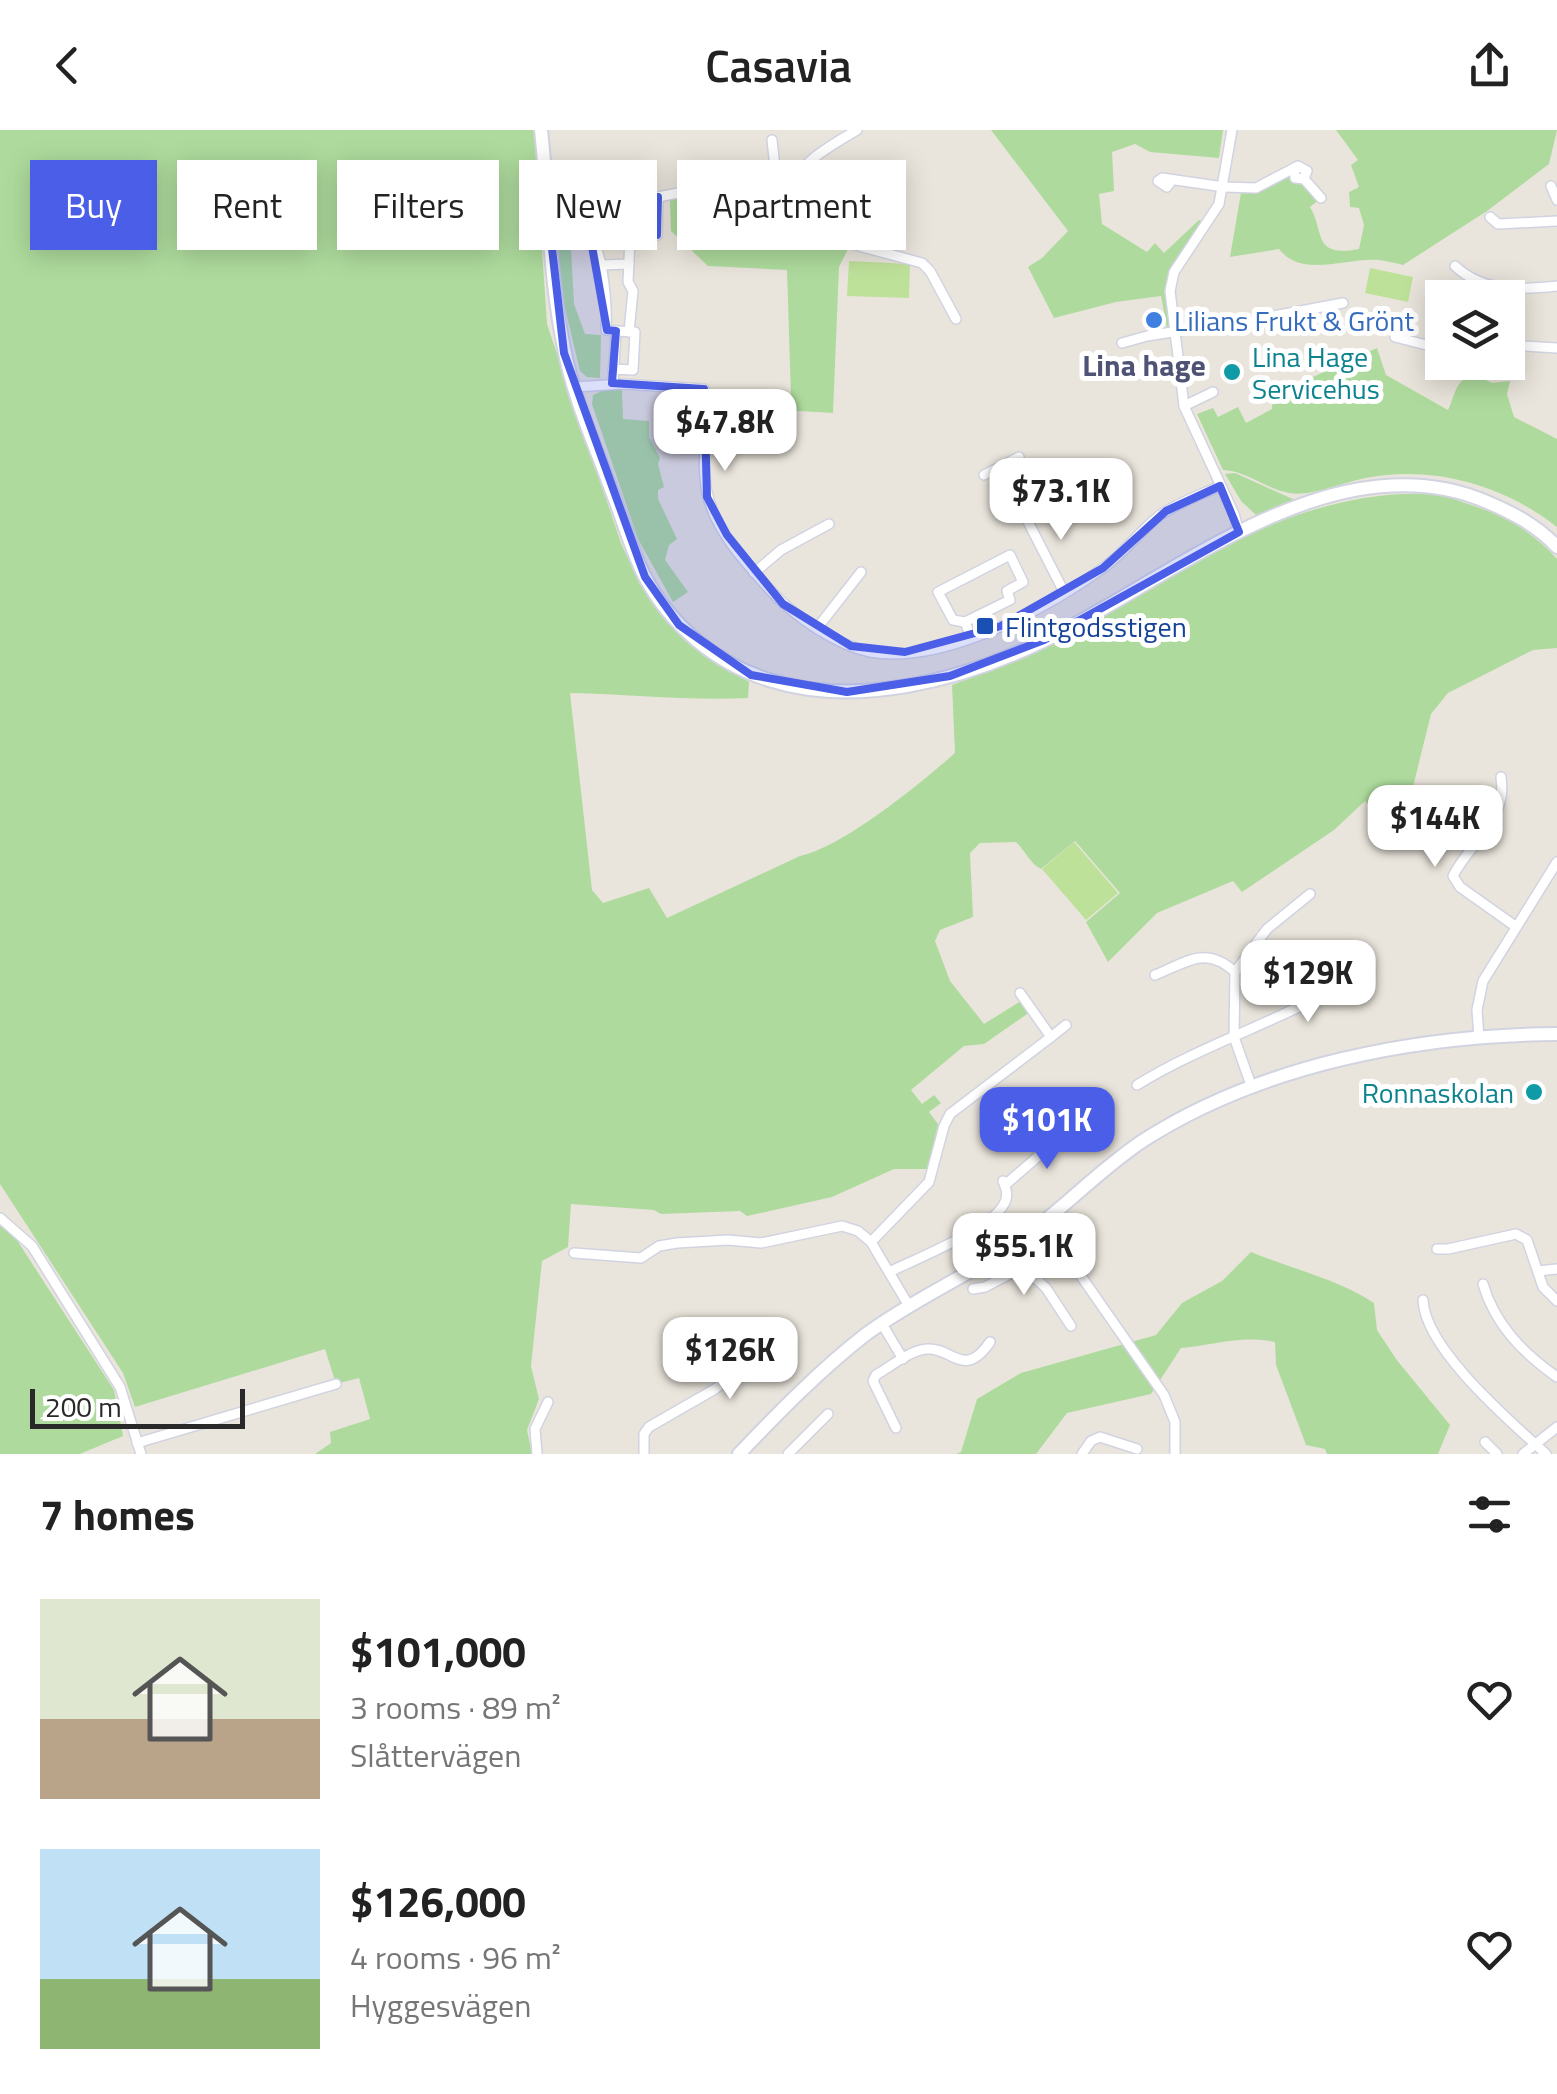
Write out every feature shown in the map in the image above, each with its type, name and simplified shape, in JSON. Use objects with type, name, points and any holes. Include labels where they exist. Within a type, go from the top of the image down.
[{"type":"street","points":[[541,130],[544,160]]},
{"type":"street","points":[[811,160],[857,130]]},
{"type":"street","points":[[1232,130],[1224,188],[1209,224],[1174,272],[1170,291],[1184,406],[1239,532]]},
{"type":"street","points":[[772,140],[774,160]]},
{"type":"street","points":[[1172,180],[1224,188],[1256,188],[1294,168],[1294,178],[1304,178],[1322,198]]},
{"type":"street","points":[[1550,186],[1557,200]]},
{"type":"street","points":[[657,216],[658,198],[677,194]]},
{"type":"street","points":[[1490,218],[1498,224],[1557,221]]},
{"type":"street","points":[[552,250],[564,353],[645,577],[679,625],[710,652],[797,689],[847,692],[904,685],[950,676],[1010,656],[1239,532],[1309,504],[1364,490],[1400,486],[1468,494],[1521,518],[1557,546]]},
{"type":"street","points":[[596,250],[601,264],[606,330],[635,332],[634,370],[613,369]]},
{"type":"street","points":[[629,332],[634,291],[628,282],[630,250]]},
{"type":"street","points":[[873,250],[922,263],[956,319]]},
{"type":"street","points":[[601,264],[629,264]]},
{"type":"street","points":[[1454,266],[1469,278],[1499,289],[1557,286]]},
{"type":"street","points":[[1122,344],[1229,323],[1244,325],[1343,303]]},
{"type":"street","points":[[606,314],[632,318]]},
{"type":"street","points":[[612,384],[616,332]]},
{"type":"street","points":[[1395,337],[1425,345]]},
{"type":"street","points":[[1525,346],[1557,348]]},
{"type":"street","points":[[575,387],[701,387],[707,394],[708,407],[708,497],[727,534],[754,573],[783,604],[851,646],[882,653],[931,648],[971,638],[1064,592],[1103,568],[1166,511],[1220,486]]},
{"type":"street","points":[[1184,406],[1213,392]]},
{"type":"street","points":[[984,476],[1019,457]]},
{"type":"street","points":[[1000,467],[1064,592]]},
{"type":"street","points":[[754,573],[781,550],[829,524]]},
{"type":"street","points":[[1010,555],[1022,582],[1007,591],[1010,600],[965,622],[954,620],[938,592],[1010,555]]},
{"type":"street","points":[[818,627],[862,572]]},
{"type":"street","points":[[965,622],[971,638]]},
{"type":"street","points":[[1501,777],[1502,797],[1496,816],[1453,876],[1460,887],[1516,926]]},
{"type":"street","points":[[1479,1038],[1478,996],[1492,964],[1557,862]]},
{"type":"street","points":[[1252,1088],[1234,1036],[1235,972],[1267,929],[1310,894]]},
{"type":"street","points":[[1155,975],[1203,956],[1217,958],[1235,972]]},
{"type":"street","points":[[1137,1085],[1166,1067],[1325,996],[1360,973]]},
{"type":"street","points":[[1020,993],[1052,1036]]},
{"type":"street","points":[[871,1242],[929,1182],[950,1114],[1066,1025]]},
{"type":"street","points":[[738,1454],[839,1357],[882,1324],[1010,1247],[1146,1139],[1194,1113],[1252,1088],[1339,1060],[1420,1044],[1557,1034]]},
{"type":"street","points":[[889,1272],[976,1228],[1004,1206],[1004,1183],[1065,1133]]},
{"type":"street","points":[[0,1218],[32,1246],[86,1329],[120,1387],[139,1449],[336,1384]]},
{"type":"street","points":[[1044,1223],[1164,1394],[1175,1422],[1174,1454]]},
{"type":"street","points":[[574,1253],[642,1258],[660,1246],[677,1243],[761,1243],[833,1226],[851,1228],[871,1242],[909,1306]]},
{"type":"street","points":[[1437,1248],[1516,1234],[1528,1240],[1543,1286],[1557,1301]]},
{"type":"street","points":[[1010,1247],[1023,1267],[1046,1288],[1070,1326]]},
{"type":"street","points":[[973,1289],[985,1287],[1023,1267]]},
{"type":"street","points":[[1538,1271],[1557,1268]]},
{"type":"street","points":[[1483,1284],[1491,1311],[1502,1327],[1557,1378]]},
{"type":"street","points":[[1423,1300],[1423,1312],[1436,1340],[1546,1454]]},
{"type":"street","points":[[882,1324],[903,1359]]},
{"type":"street","points":[[644,1454],[644,1434],[649,1427],[727,1380],[771,1345],[773,1337]]},
{"type":"street","points":[[896,1428],[873,1382],[876,1374],[925,1349],[966,1361],[985,1350],[990,1342]]},
{"type":"street","points":[[537,1454],[535,1428],[548,1402]]},
{"type":"street","points":[[788,1454],[828,1414]]},
{"type":"street","points":[[1523,1454],[1557,1427]]},
{"type":"street","points":[[1082,1454],[1090,1441],[1100,1437],[1137,1449]]},
{"type":"street","points":[[1485,1442],[1497,1454]]},
{"type":"highlighted area","points":[[658,197],[657,235],[590,235],[607,330],[616,331],[612,383],[704,389],[707,497],[727,535],[783,604],[851,646],[905,652],[1001,626],[1103,568],[1166,511],[1220,486],[1239,532],[1044,640],[950,676],[847,692],[751,675],[679,625],[645,577],[564,353],[547,205]]},
{"type":"green space","points":[[0,130],[534,130],[536,160],[519,160],[519,250],[542,250],[547,324],[621,543],[639,583],[676,632],[707,658],[749,682],[748,698],[570,693],[592,890],[603,903],[649,888],[667,918],[838,840],[881,812],[955,753],[952,685],[1039,650],[1186,566],[1279,522],[1328,506],[1378,496],[1436,494],[1509,521],[1557,559],[1557,648],[1533,650],[1448,693],[1431,714],[1411,795],[1383,819],[1365,801],[1334,830],[1242,892],[1233,881],[1157,913],[1108,962],[1086,922],[1120,893],[1075,841],[1041,869],[1016,842],[980,843],[970,853],[973,917],[940,930],[935,941],[950,981],[984,1024],[1021,1001],[1030,1012],[984,1044],[964,1046],[911,1090],[922,1104],[934,1095],[941,1103],[929,1112],[938,1124],[928,1169],[894,1169],[832,1197],[747,1216],[740,1211],[661,1214],[654,1210],[571,1204],[568,1247],[542,1261],[531,1366],[539,1399],[527,1430],[532,1454],[315,1454],[331,1443],[330,1432],[370,1419],[359,1378],[336,1384],[325,1349],[135,1407],[123,1373],[0,1184]]},
{"type":"green space","points":[[991,130],[1223,130],[1219,158],[1150,152],[1135,144],[1112,152],[1114,191],[1099,194],[1102,224],[1147,252],[1155,243],[1164,253],[1199,220],[1209,224],[1172,276],[1176,332],[1168,333],[1161,296],[1116,302],[1054,318],[1028,267],[1068,231]]},
{"type":"green space","points":[[1336,130],[1557,130],[1549,164],[1487,211],[1403,265],[1366,260],[1312,265],[1289,258],[1279,249],[1230,257],[1242,187],[1256,188],[1294,168],[1299,180],[1321,198],[1310,207],[1322,241],[1334,250],[1359,249],[1364,225],[1359,208],[1350,207],[1349,192],[1359,187],[1351,165],[1358,160]]},
{"type":"green space","points":[[677,198],[677,237],[671,231],[670,200]]},
{"type":"green space","points":[[557,250],[571,250],[574,304],[585,334],[601,335],[600,378],[587,377],[580,371],[560,287]]},
{"type":"green space","points":[[691,250],[848,250],[839,267],[833,413],[782,410],[783,399],[791,398],[787,270],[708,266]]},
{"type":"green space","points":[[849,261],[910,264],[909,298],[847,296]]},
{"type":"green space","points":[[1370,268],[1413,277],[1408,302],[1365,293]]},
{"type":"green space","points":[[1377,348],[1386,375],[1448,410],[1464,380],[1510,381],[1507,394],[1514,417],[1557,439],[1557,527],[1491,490],[1441,477],[1391,475],[1298,494],[1223,470],[1197,414],[1213,408],[1218,417],[1238,407],[1246,423],[1272,409],[1273,395]]},
{"type":"green space","points":[[604,390],[622,390],[623,419],[649,421],[649,437],[660,458],[664,487],[658,490],[658,499],[677,539],[669,545],[665,560],[688,592],[673,602],[638,539],[592,404],[593,395]]},
{"type":"green space","points":[[1235,473],[1295,500],[1256,515],[1241,501],[1225,474]]},
{"type":"green space","points":[[1074,842],[1118,893],[1086,920],[1042,869]]},
{"type":"green space","points":[[0,1214],[114,1390],[123,1436],[80,1454],[0,1454]]},
{"type":"green space","points":[[1251,1252],[1330,1281],[1374,1303],[1377,1330],[1450,1425],[1438,1454],[1327,1454],[1325,1449],[1306,1445],[1276,1365],[1275,1342],[1250,1340],[1181,1348],[1151,1394],[1067,1413],[1036,1454],[956,1454],[961,1452],[977,1399],[1021,1373],[1156,1335],[1182,1303],[1222,1281]]},
{"type":"place","name":"Lilians Frukt & Grönt","points":[[1154,320]]},
{"type":"place","name":"Lina Hage Servicehus","points":[[1232,372]]},
{"type":"place","name":"Flintgodsstigen","points":[[985,626]]},
{"type":"place","name":"Ronnaskolan","points":[[1534,1092]]},
{"type":"district","name":"Lina hage","points":[[1144,365]]}]
